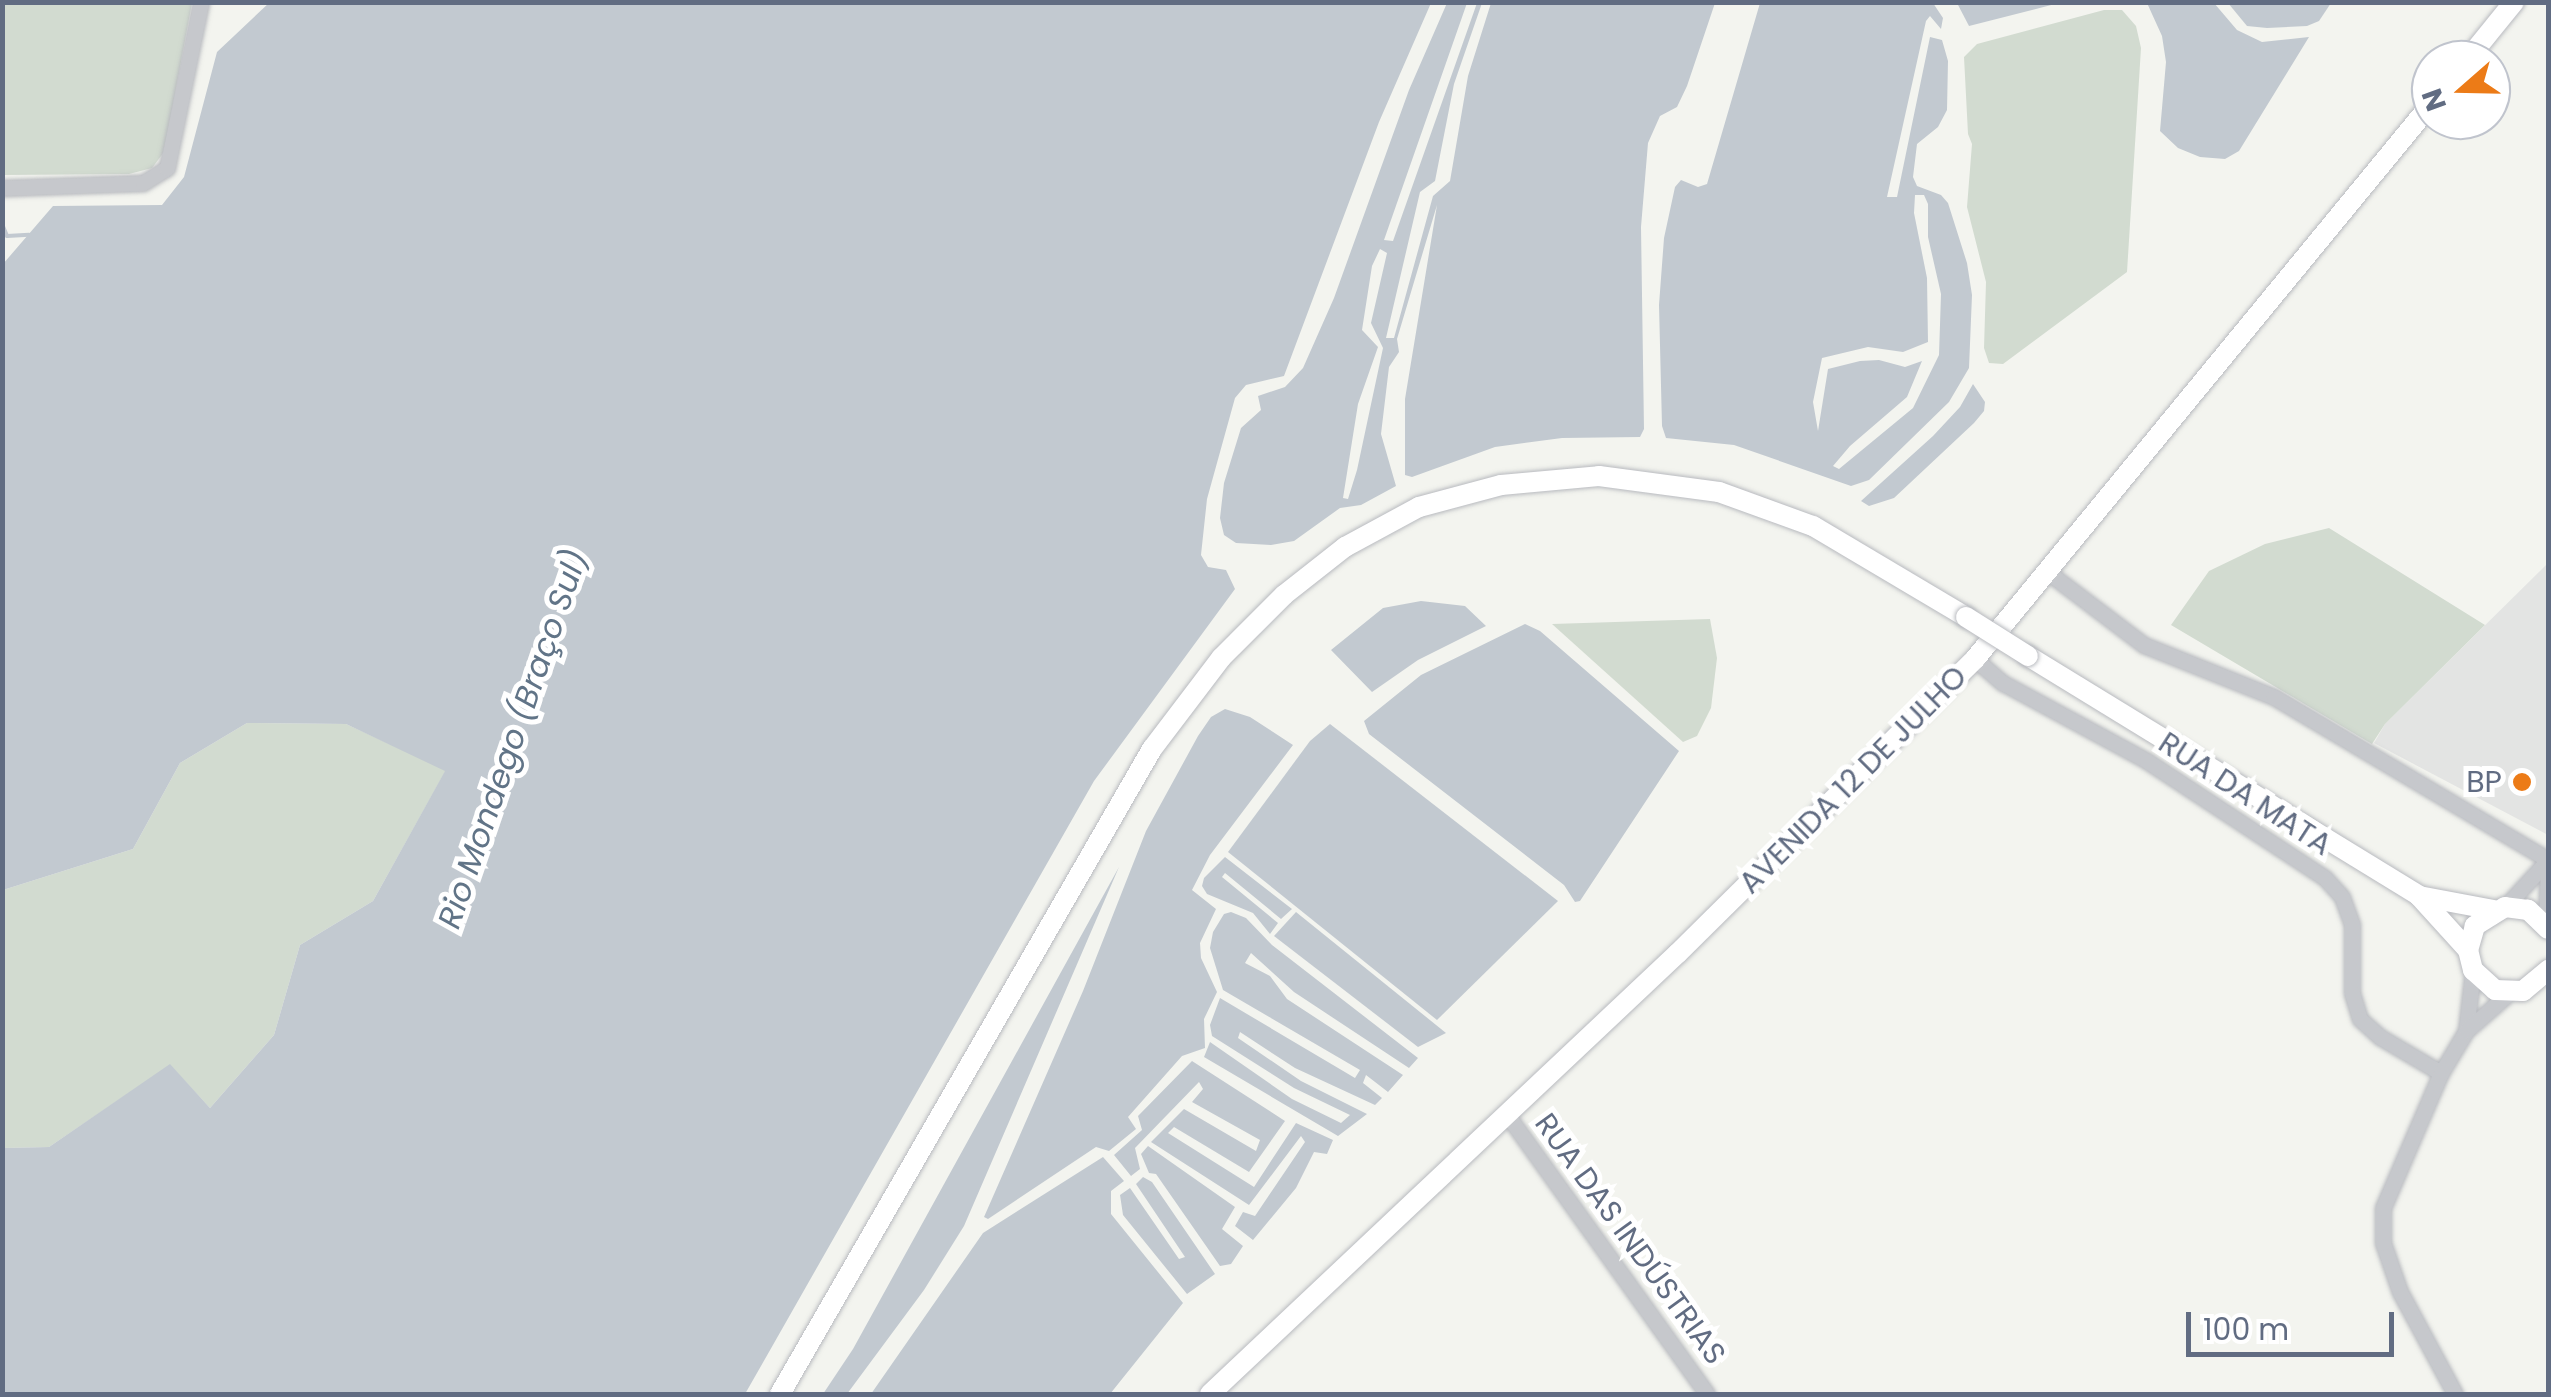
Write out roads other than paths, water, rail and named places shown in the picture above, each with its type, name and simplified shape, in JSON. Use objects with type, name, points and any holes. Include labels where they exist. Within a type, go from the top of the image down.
[{"type":"main road","points":[[2483,40],[2514,2]]},
{"type":"main road","name":"AVENIDA 12 DE JULHO","points":[[1210,1394],[1508,1116],[1975,659],[2411,129]]},
{"type":"main road","points":[[780,1394],[1152,749],[1221,658],[1284,595],[1345,548],[1419,508],[1501,485],[1599,476],[1719,492],[1813,526],[2419,896],[2471,960],[2482,982],[2510,993],[2544,981]]},
{"type":"main road","points":[[2419,896],[2528,910],[2547,927]]},
{"type":"main road","points":[[2471,960],[2475,926],[2499,909]]},
{"type":"street","points":[[2,188],[143,183],[167,168],[201,2]]},
{"type":"street","points":[[2049,573],[2144,645],[2274,698],[2548,862]]},
{"type":"street","name":"RUA DA MATA","points":[[1975,659],[2003,682],[2147,761],[2325,878],[2342,897],[2352,924],[2352,993],[2360,1019],[2380,1037],[2441,1074]]},
{"type":"street","points":[[2499,909],[2548,862]]},
{"type":"street","points":[[2547,927],[2548,862]]},
{"type":"street","points":[[2466,1031],[2471,960]]},
{"type":"street","points":[[2455,1394],[2400,1292],[2383,1243],[2383,1208],[2441,1074],[2466,1031],[2510,993]]},
{"type":"street","name":"RUA DAS INDÚSTRIAS","points":[[1508,1116],[1708,1394]]},
{"type":"water","name":"Rio Mondego (Braço Sul)","points":[[270,2],[1431,3],[1379,122],[1284,376],[1246,385],[1235,398],[1207,499],[1201,555],[1208,567],[1226,570],[1235,589],[1094,781],[745,1394],[3,1394],[3,1148],[49,1147],[170,1064],[210,1108],[274,1035],[300,945],[373,901],[445,771],[346,724],[247,723],[180,763],[133,849],[3,890],[3,264],[53,206],[162,205],[184,177],[217,52]]},
{"type":"water","points":[[1447,3],[1467,3],[1384,240],[1393,241],[1477,3],[1482,3],[1454,84],[1435,181],[1420,192],[1386,338],[1394,338],[1433,196],[1450,181],[1468,76],[1491,3],[1715,3],[1677,107],[1660,116],[1648,143],[1641,227],[1644,429],[1640,437],[1562,438],[1495,447],[1412,477],[1405,475],[1405,399],[1437,205],[1397,339],[1399,352],[1389,367],[1381,434],[1396,486],[1361,505],[1340,508],[1294,541],[1271,545],[1236,543],[1224,535],[1220,518],[1224,483],[1241,428],[1261,410],[1258,396],[1285,387],[1303,368],[1334,298],[1409,90]],"holes":[[[1380,249],[1387,253],[1371,323],[1383,348],[1348,499],[1343,498],[1358,404],[1378,347],[1362,330],[1372,266]]]},
{"type":"water","points":[[1760,3],[1933,3],[1943,18],[1941,29],[1930,16],[1887,197],[1897,197],[1930,37],[1942,40],[1948,61],[1947,110],[1938,127],[1917,144],[1913,177],[1917,186],[1941,195],[1948,203],[1967,263],[1972,295],[1969,368],[1949,402],[1869,480],[1851,486],[1734,445],[1666,438],[1662,426],[1659,305],[1664,238],[1675,187],[1681,180],[1698,187],[1707,184]],"holes":[[[1915,195],[1924,195],[1928,204],[1928,237],[1941,294],[1939,355],[1913,408],[1839,469],[1833,466],[1850,446],[1907,397],[1922,361],[1905,367],[1879,360],[1860,361],[1828,369],[1818,431],[1813,402],[1822,358],[1868,347],[1903,352],[1928,342],[1927,278],[1914,213]]]},
{"type":"water","points":[[1957,3],[2059,3],[1969,26]]},
{"type":"water","points":[[2147,3],[2214,3],[2237,30],[2262,42],[2309,37],[2239,151],[2225,159],[2200,157],[2178,148],[2160,131],[2166,62],[2162,36]]},
{"type":"water","points":[[2228,3],[2331,3],[2319,21],[2307,26],[2267,28],[2247,26]]},
{"type":"water","points":[[1973,384],[1985,402],[1984,411],[1974,423],[1894,498],[1869,506],[1861,501],[1933,436],[1960,407]]},
{"type":"water","points":[[1421,601],[1465,606],[1486,626],[1418,660],[1372,692],[1331,650],[1383,608]]},
{"type":"water","points":[[1525,624],[1540,631],[1679,751],[1580,901],[1575,902],[1564,885],[1369,734],[1364,721],[1421,675]]},
{"type":"water","points":[[1225,709],[1250,717],[1293,745],[1210,855],[1192,890],[1216,909],[1200,943],[1201,958],[1217,992],[1204,1019],[1205,1048],[1182,1056],[1128,1117],[1136,1129],[1109,1151],[1096,1147],[988,1219],[984,1217],[1083,991],[1146,831],[1198,736],[1211,717]]},
{"type":"water","points":[[1330,724],[1558,901],[1437,1020],[1228,852],[1310,741]]},
{"type":"water","points":[[1225,857],[1292,909],[1281,919],[1225,873],[1222,877],[1278,923],[1270,934],[1253,913],[1207,894],[1202,886],[1204,878]]},
{"type":"water","points":[[1119,867],[964,1226],[924,1290],[847,1394],[823,1394],[853,1349]]},
{"type":"water","points":[[1231,912],[1246,918],[1272,945],[1418,1058],[1409,1068],[1294,992],[1251,953],[1245,963],[1270,976],[1287,999],[1403,1075],[1388,1092],[1366,1075],[1363,1083],[1382,1098],[1375,1105],[1295,1068],[1240,1032],[1238,1038],[1301,1081],[1367,1114],[1338,1136],[1204,1057],[1210,1042],[1292,1099],[1341,1123],[1350,1115],[1294,1088],[1212,1036],[1210,1025],[1220,998],[1355,1078],[1360,1070],[1223,990],[1210,948],[1213,932],[1224,914]]},
{"type":"water","points":[[1296,912],[1446,1033],[1418,1047],[1274,936]]},
{"type":"water","points":[[1192,1061],[1285,1121],[1249,1172],[1174,1127],[1168,1133],[1254,1187],[1296,1123],[1333,1140],[1327,1154],[1314,1152],[1296,1188],[1253,1240],[1235,1226],[1243,1212],[1255,1216],[1305,1142],[1301,1136],[1249,1205],[1151,1142],[1184,1109],[1256,1151],[1260,1140],[1192,1102],[1203,1089],[1199,1082],[1135,1148],[1140,1169],[1131,1176],[1114,1155],[1142,1130],[1138,1116]]},
{"type":"water","points":[[1148,1146],[1235,1207],[1222,1229],[1243,1246],[1231,1264],[1220,1266],[1156,1174],[1149,1173],[1141,1154]]},
{"type":"water","points":[[1103,1157],[1124,1181],[1111,1191],[1111,1214],[1183,1303],[1110,1394],[871,1394],[983,1233]]},
{"type":"water","points":[[1143,1177],[1152,1182],[1215,1274],[1187,1294],[1123,1215],[1120,1195],[1130,1188],[1179,1259],[1185,1257],[1136,1184]]},
{"type":"waterway","points":[[2,224],[7,236],[29,235]]},
{"type":"place","name":"BP","points":[[2522,782]]}]
